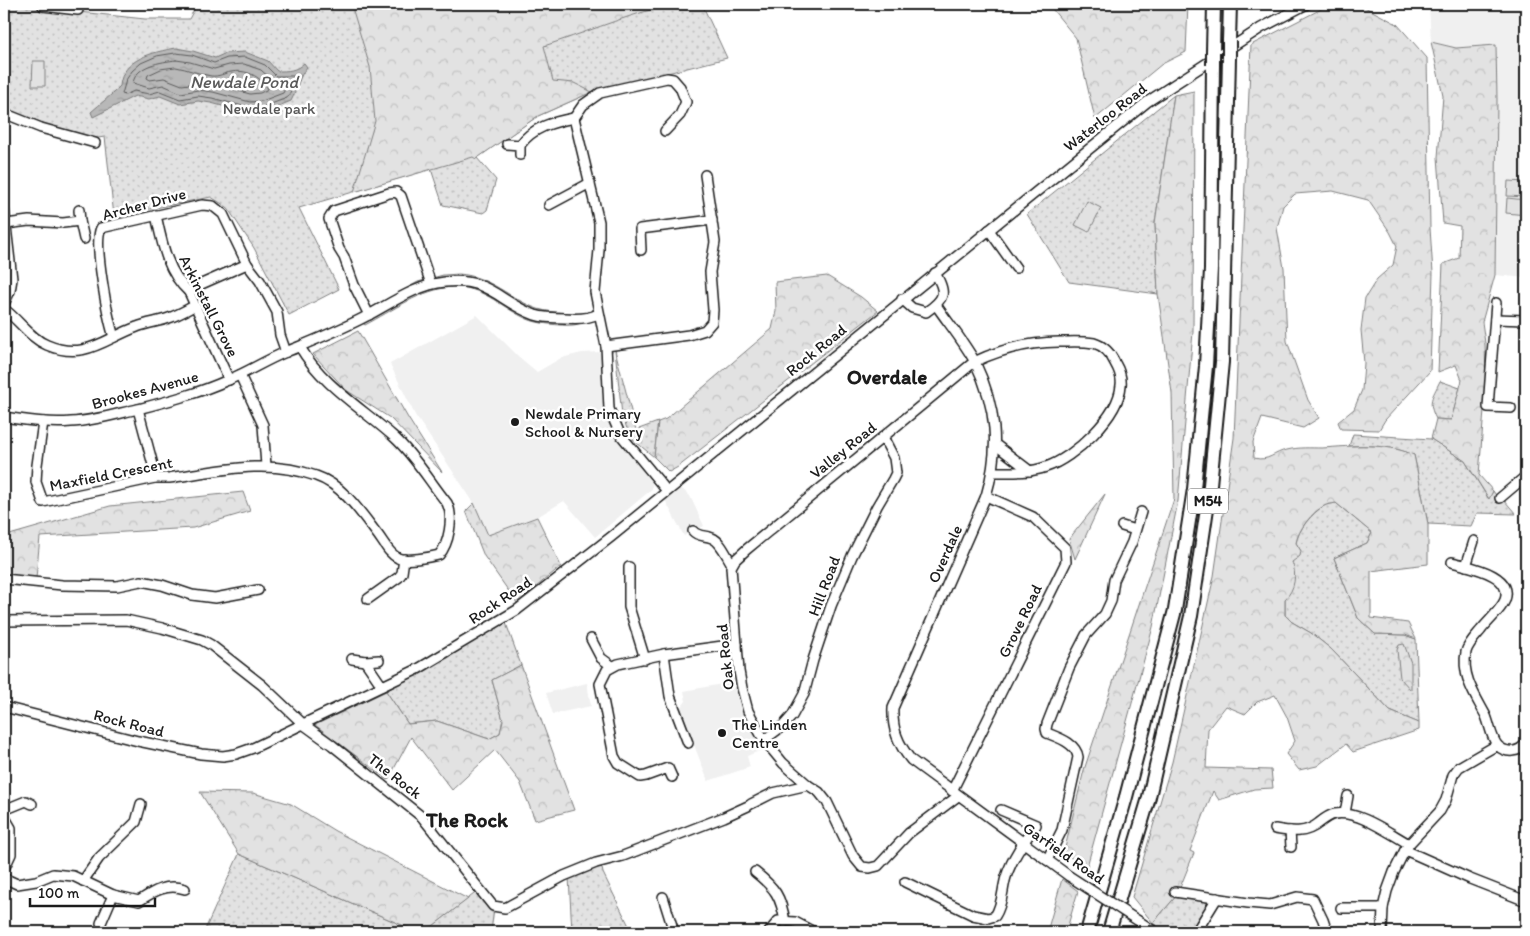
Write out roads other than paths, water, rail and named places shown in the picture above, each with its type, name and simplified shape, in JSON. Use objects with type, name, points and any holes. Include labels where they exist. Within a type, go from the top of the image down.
[{"type":"highway","name":"M54","points":[[1087,932],[1126,797],[1175,610],[1194,490],[1206,366],[1210,288],[1213,4]]},
{"type":"highway","name":"M54","points":[[1108,932],[1148,801],[1191,616],[1209,495],[1222,362],[1230,4]]},
{"type":"street","name":"Waterloo Road","points":[[935,273],[1147,102],[1261,28],[1307,4]]},
{"type":"street","points":[[44,6],[60,6],[78,10]]},
{"type":"street","points":[[520,155],[520,145],[524,139],[550,122],[574,118],[583,105],[600,93],[667,78],[673,79],[680,87],[686,102],[680,115],[665,131]]},
{"type":"street","points":[[4,116],[11,116],[42,128],[95,143]]},
{"type":"street","points":[[574,118],[599,222],[599,250],[595,292],[606,346],[609,409],[620,434],[667,491]]},
{"type":"street","points":[[508,144],[520,145]]},
{"type":"street","points":[[606,346],[689,336],[699,333],[709,326],[714,315],[710,272],[715,242],[705,176]]},
{"type":"street","points":[[549,205],[590,182]]},
{"type":"street","points":[[369,315],[354,284],[344,257],[338,248],[329,219],[334,211],[396,192],[401,196],[431,284],[461,281],[476,284],[486,287],[538,316],[572,319],[592,317],[598,314]]},
{"type":"street","points":[[560,199],[565,208]]},
{"type":"street","name":"Archer Drive","points":[[114,337],[110,324],[98,246],[98,233],[101,228],[202,205],[213,206],[223,214],[248,264],[277,312],[280,335],[286,352]]},
{"type":"street","points":[[4,209],[12,279],[10,291],[4,304]]},
{"type":"street","points":[[79,210],[84,239]]},
{"type":"street","name":"Arkinstall Grove","points":[[156,215],[170,266],[180,284],[189,292],[229,380]]},
{"type":"street","points":[[641,250],[640,229],[712,220]]},
{"type":"street","points":[[6,224],[29,221],[80,222]]},
{"type":"street","points":[[989,230],[1016,268]]},
{"type":"street","points":[[189,292],[197,286],[248,264]]},
{"type":"street","points":[[902,300],[912,308],[926,312],[936,305],[942,298],[943,286],[935,273]]},
{"type":"street","name":"Rock Road","points":[[4,707],[138,741],[216,756],[232,755],[249,750],[418,669],[517,610],[667,491],[935,273]]},
{"type":"street","name":"Brookes Avenue","points":[[4,416],[43,422],[70,423],[174,400],[229,380],[431,284]]},
{"type":"street","points":[[1496,303],[1488,407],[1511,408]]},
{"type":"street","name":"Overdale","points":[[936,305],[974,362],[991,402],[996,445],[993,472],[986,496],[893,708],[892,723],[902,749],[911,760],[955,793]]},
{"type":"street","points":[[4,309],[35,339],[67,351],[88,350],[139,326],[166,319],[194,306]]},
{"type":"street","points":[[1495,319],[1526,320]]},
{"type":"street","points":[[974,362],[993,353],[1040,342],[1084,342],[1096,344],[1107,350],[1119,370],[1121,385],[1117,400],[1108,416],[1078,449],[1048,467],[1030,471],[993,472]]},
{"type":"street","points":[[300,347],[311,363],[345,397],[395,438],[447,503],[450,515],[448,534],[442,552],[435,556],[404,560],[399,577],[368,599]]},
{"type":"street","name":"Valley Road","points":[[732,564],[747,549],[974,362]]},
{"type":"street","points":[[240,375],[263,425],[266,466]]},
{"type":"street","points":[[138,409],[155,478]]},
{"type":"street","name":"Maxfield Crescent","points":[[43,422],[36,482],[43,502],[155,478],[169,478],[266,466],[316,476],[330,483],[360,510],[390,552],[397,558],[404,560]]},
{"type":"street","name":"Hill Road","points":[[764,740],[784,725],[792,716],[804,694],[828,615],[852,556],[896,473],[894,458],[883,437]]},
{"type":"street","points":[[996,445],[1030,471]]},
{"type":"street","points":[[1500,498],[1526,476]]},
{"type":"street","name":"Grove Road","points":[[955,793],[1066,562],[1065,548],[1033,517],[986,496]]},
{"type":"street","points":[[1047,860],[1062,830],[1078,757],[1073,746],[1047,733],[1047,724],[1069,668],[1086,635],[1105,614],[1111,601],[1114,580],[1141,512]]},
{"type":"street","points":[[1122,526],[1135,530]]},
{"type":"street","points":[[693,531],[698,535],[711,537],[717,541],[732,564]]},
{"type":"street","points":[[1466,566],[1474,541]]},
{"type":"street","points":[[1452,562],[1496,577],[1502,582],[1505,590],[1503,603],[1478,633],[1468,648],[1466,656],[1471,688],[1497,745],[1508,751],[1520,749],[1526,743]]},
{"type":"street","name":"Oak Road","points":[[732,564],[731,574],[737,644],[742,688],[748,711],[764,740],[783,763],[819,792],[827,802],[859,865],[866,868],[878,866],[909,833],[955,793]]},
{"type":"street","points":[[629,567],[629,607],[645,659]]},
{"type":"street","points":[[4,579],[62,585],[116,586],[141,581],[162,585],[192,596],[215,598],[258,590]]},
{"type":"street","name":"The Rock","points":[[4,621],[126,620],[202,640],[220,651],[262,685],[304,724],[422,817],[493,906],[499,908],[505,908],[564,876],[596,863],[623,856],[706,824],[773,793],[808,785]]},
{"type":"street","points":[[591,639],[601,658],[612,666]]},
{"type":"street","points":[[672,777],[668,768],[640,777],[618,763],[614,756],[600,684],[607,670],[612,666],[664,654],[737,644]]},
{"type":"street","points":[[664,654],[670,696],[688,743]]},
{"type":"street","points":[[352,659],[365,662],[379,660]]},
{"type":"street","points":[[365,662],[382,686]]},
{"type":"street","points":[[1382,932],[1383,908],[1390,883],[1407,847],[1444,805],[1453,775],[1459,767],[1497,745]]},
{"type":"street","name":"Garfield Road","points":[[955,793],[1069,876],[1156,932]]},
{"type":"street","points":[[1345,813],[1348,796]]},
{"type":"street","points":[[4,810],[26,801],[32,804]]},
{"type":"street","points":[[82,881],[99,858],[136,822],[141,804]]},
{"type":"street","points":[[905,882],[973,915],[984,918],[993,917],[1000,906],[1008,869],[1036,825],[1001,810]]},
{"type":"street","points":[[1275,829],[1300,832],[1312,829],[1334,814],[1345,813],[1356,816],[1444,868],[1526,901]]},
{"type":"street","points":[[4,816],[11,828],[10,854],[4,868]]},
{"type":"street","points":[[1290,831],[1291,847]]},
{"type":"street","points":[[755,872],[772,886],[783,905],[785,922]]},
{"type":"street","points":[[4,878],[17,884],[36,881],[53,874],[73,876],[113,895],[139,900],[158,889],[175,886],[185,889]]},
{"type":"street","points":[[1175,892],[1270,905],[1297,897],[1313,899],[1324,920],[1327,932]]},
{"type":"street","points":[[101,923],[113,895]]},
{"type":"street","points":[[663,897],[674,932]]},
{"type":"street","points":[[1196,932],[1217,898]]},
{"type":"street","points":[[1341,908],[1383,908]]},
{"type":"street","points":[[769,932],[778,921],[795,922],[814,932]]},
{"type":"water","name":"Newdale Pond","points":[[176,48],[215,58],[226,53],[245,52],[268,61],[277,71],[292,70],[304,63],[307,67],[291,101],[264,112],[249,113],[198,101],[180,104],[160,96],[149,99],[135,96],[93,117],[91,112],[120,86],[126,69],[133,63],[140,58]]},
{"type":"place","name":"Newdale Primary School & Nursery","points":[[515,422]]},
{"type":"place","name":"The Linden Centre","points":[[722,733]]},
{"type":"district","name":"Overdale","points":[[887,376]]},
{"type":"district","name":"The Rock","points":[[467,819]]},
{"type":"park label","name":"Newdale park","points":[[269,108]]}]
